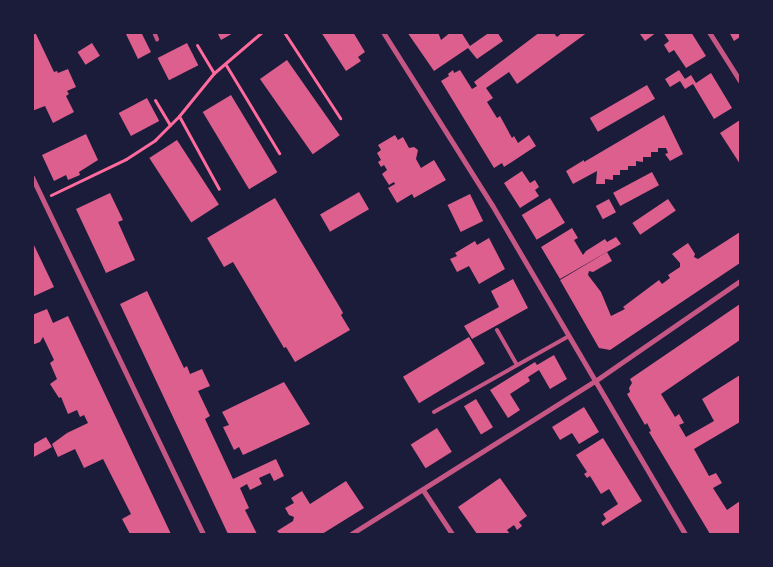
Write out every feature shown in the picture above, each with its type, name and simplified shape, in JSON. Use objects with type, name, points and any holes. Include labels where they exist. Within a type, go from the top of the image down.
[{"type":"street","points":[[383,32],[492,205],[685,534]]},
{"type":"street","points":[[709,32],[740,81]]},
{"type":"street","points":[[32,177],[203,534]]},
{"type":"street","points":[[350,534],[595,381],[740,281]]},
{"type":"street","points":[[423,490],[452,534]]},
{"type":"lane","points":[[154,32],[157,38]]},
{"type":"lane","points":[[497,330],[517,365]]},
{"type":"lane","points":[[434,412],[569,336]]},
{"type":"path","points":[[44,199],[126,158],[155,140],[179,116],[214,73],[226,65],[262,32]]},
{"type":"path","points":[[284,32],[340,118]]},
{"type":"path","points":[[197,45],[214,73]]},
{"type":"path","points":[[226,65],[278,153]]},
{"type":"path","points":[[155,100],[170,125]]},
{"type":"path","points":[[179,116],[220,189]]},
{"type":"building","points":[[32,32],[35,32],[54,72],[57,71],[58,73],[68,69],[76,87],[67,91],[69,94],[66,96],[74,112],[53,123],[45,106],[32,111]]},
{"type":"building","points":[[125,32],[141,32],[151,52],[138,59]]},
{"type":"building","points":[[217,32],[235,32],[221,40]]},
{"type":"building","points":[[321,32],[353,32],[365,52],[358,57],[361,61],[346,71]]},
{"type":"building","points":[[407,32],[438,32],[441,40],[451,32],[461,32],[470,46],[490,32],[497,32],[503,41],[477,59],[468,48],[434,71]]},
{"type":"building","points":[[540,32],[553,32],[557,37],[563,32],[588,32],[517,84],[509,72],[486,88],[493,98],[487,102],[497,118],[500,116],[512,138],[514,136],[518,143],[529,135],[536,146],[504,167],[502,163],[494,168],[441,81],[449,76],[448,74],[453,70],[454,73],[460,70],[472,89],[477,86],[474,82]]},
{"type":"building","points":[[643,32],[657,32],[645,41],[640,34]]},
{"type":"building","points":[[663,32],[691,32],[706,56],[686,68],[674,50],[669,53],[664,45],[669,41]]},
{"type":"building","points":[[729,32],[740,32],[740,37],[734,41]]},
{"type":"building","points":[[92,43],[100,56],[86,65],[78,52]]},
{"type":"building","points":[[187,43],[198,65],[169,80],[158,58]]},
{"type":"building","points":[[287,60],[340,135],[313,154],[260,79]]},
{"type":"building","points":[[679,70],[685,79],[691,75],[696,83],[711,73],[732,108],[714,119],[693,84],[685,89],[680,81],[670,87],[665,79]]},
{"type":"building","points":[[647,85],[655,99],[598,132],[590,118]]},
{"type":"building","points":[[231,95],[277,172],[249,189],[203,112]]},
{"type":"building","points":[[147,98],[159,121],[131,136],[119,113]]},
{"type":"building","points":[[664,115],[683,154],[670,161],[665,154],[668,153],[666,148],[658,148],[658,152],[651,152],[651,157],[643,157],[643,162],[636,161],[636,166],[628,166],[628,170],[620,170],[620,175],[613,175],[613,180],[605,179],[605,184],[596,184],[597,171],[573,184],[566,171]]},
{"type":"building","points":[[740,120],[740,164],[720,133]]},
{"type":"building","points":[[86,134],[98,160],[79,172],[80,175],[68,180],[66,175],[54,181],[42,155]]},
{"type":"building","points":[[395,135],[398,140],[403,137],[409,148],[414,147],[418,150],[416,159],[421,168],[434,160],[446,180],[414,198],[412,194],[397,203],[388,188],[395,184],[394,182],[389,185],[382,174],[387,170],[384,165],[381,167],[378,162],[381,160],[377,153],[381,150],[378,145]]},
{"type":"building","points":[[177,140],[219,205],[191,223],[149,158]]},
{"type":"building","points":[[522,171],[530,183],[535,180],[539,187],[535,190],[539,196],[520,208],[504,183]]},
{"type":"building","points":[[652,172],[659,185],[620,206],[613,193]]},
{"type":"building","points":[[359,192],[369,209],[330,232],[320,215]]},
{"type":"building","points":[[110,193],[123,220],[118,222],[135,260],[106,273],[76,209]]},
{"type":"building","points":[[470,194],[483,221],[461,232],[448,205]]},
{"type":"building","points":[[275,198],[342,311],[341,315],[350,330],[295,362],[286,347],[284,348],[233,262],[224,267],[207,238]]},
{"type":"building","points":[[550,198],[565,223],[537,240],[522,215]]},
{"type":"building","points":[[609,199],[616,212],[603,219],[596,206]]},
{"type":"building","points":[[668,199],[676,211],[640,235],[632,223]]},
{"type":"building","points":[[572,228],[578,238],[574,240],[583,255],[605,239],[607,242],[616,237],[621,244],[560,279],[541,247]]},
{"type":"building","points":[[740,232],[740,263],[610,350],[599,348],[560,280],[607,252],[612,261],[593,272],[589,271],[588,275],[601,292],[611,316],[625,309],[623,307],[659,280],[662,284],[670,278],[668,275],[680,267],[680,263],[672,254],[688,243],[695,254],[694,257],[698,259]]},
{"type":"building","points":[[489,238],[505,269],[479,284],[469,266],[457,272],[450,259],[457,256],[455,253],[475,241],[477,245]]},
{"type":"building","points":[[32,241],[54,287],[32,297]]},
{"type":"building","points":[[513,279],[528,308],[472,339],[464,326],[499,307],[491,291]]},
{"type":"building","points":[[147,291],[184,368],[187,366],[190,374],[202,369],[210,386],[198,391],[210,416],[205,419],[233,479],[276,459],[284,476],[274,481],[270,473],[259,478],[262,484],[250,490],[247,484],[240,488],[249,508],[245,510],[257,534],[228,534],[120,304]]},
{"type":"building","points":[[740,304],[740,340],[661,394],[675,417],[679,414],[684,423],[679,425],[686,437],[714,421],[702,399],[740,375],[740,422],[694,449],[709,476],[716,473],[722,483],[713,488],[727,510],[740,501],[740,534],[710,534],[649,432],[651,431],[647,423],[645,425],[627,394],[630,392],[629,388],[632,383],[630,379]]},
{"type":"building","points":[[47,309],[53,323],[68,316],[171,534],[130,534],[122,519],[131,514],[103,459],[84,468],[75,449],[58,457],[52,444],[67,433],[88,423],[84,415],[80,417],[77,410],[68,414],[61,397],[59,398],[50,384],[57,379],[50,363],[54,360],[43,337],[40,342],[32,345],[32,315]]},
{"type":"building","points":[[469,337],[485,364],[419,403],[403,377]]},
{"type":"building","points":[[554,355],[567,379],[550,389],[539,370],[528,377],[530,381],[510,394],[520,410],[508,418],[490,390],[535,362],[537,365]]},
{"type":"building","points":[[284,382],[310,424],[243,455],[239,447],[234,450],[223,427],[229,425],[222,412]]},
{"type":"building","points":[[476,399],[493,427],[481,434],[464,406]]},
{"type":"building","points":[[584,407],[599,432],[579,444],[572,433],[560,440],[552,427]]},
{"type":"building","points":[[437,428],[452,452],[426,468],[411,444]]},
{"type":"building","points":[[46,437],[52,447],[32,458],[32,445]]},
{"type":"building","points":[[603,438],[642,501],[603,526],[601,523],[606,519],[603,514],[618,504],[609,489],[601,494],[590,476],[587,478],[584,474],[587,472],[576,455]]},
{"type":"building","points":[[500,478],[527,516],[519,522],[522,526],[517,530],[514,525],[507,530],[510,534],[477,534],[458,507]]},
{"type":"building","points":[[346,481],[364,508],[322,534],[276,534],[279,533],[277,531],[293,521],[294,517],[289,515],[285,508],[294,503],[291,498],[302,491],[310,504]]}]
